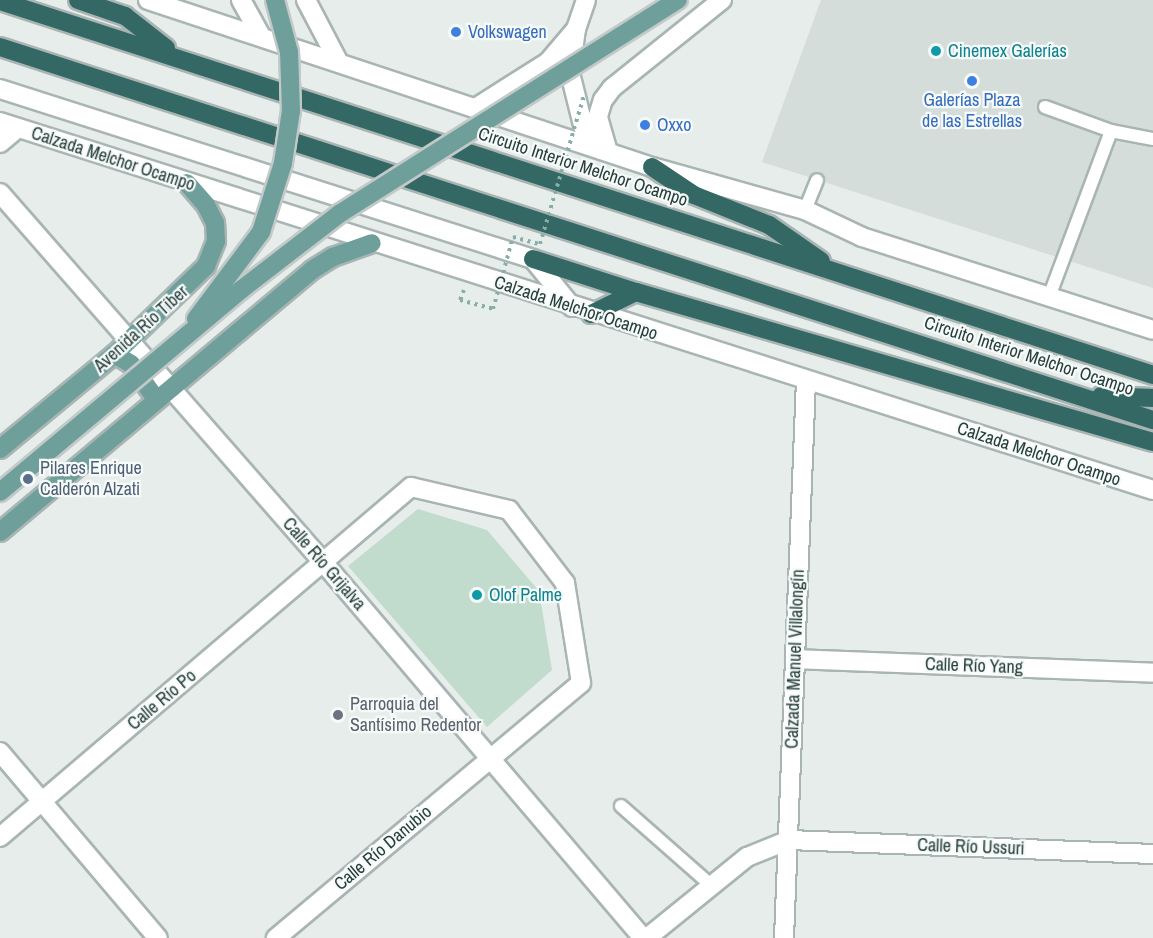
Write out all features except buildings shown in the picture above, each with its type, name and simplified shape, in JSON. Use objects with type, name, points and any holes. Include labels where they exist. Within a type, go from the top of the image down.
[{"type":"highway","points":[[78,0],[125,16],[177,57]]},
{"type":"highway","name":"Circuito Interior Melchor Ocampo","points":[[0,1],[1153,375]]},
{"type":"highway","name":"Circuito Interior Melchor Ocampo","points":[[0,47],[1153,420]]},
{"type":"highway","points":[[652,167],[694,195],[769,225],[837,272]]},
{"type":"highway","points":[[533,259],[636,292],[1153,442]]},
{"type":"highway","points":[[591,314],[636,292]]},
{"type":"highway","points":[[1078,395],[1153,398]]},
{"type":"main road","points":[[179,342],[261,232],[283,163],[291,111],[289,52],[275,0]]},
{"type":"main road","points":[[0,492],[179,342],[339,214],[678,0]]},
{"type":"main road","name":"Avenida Río Tíber","points":[[0,449],[115,354],[192,283],[212,253],[216,235],[213,216],[187,183]]},
{"type":"main road","points":[[0,532],[163,393],[319,265],[372,243]]},
{"type":"main road","points":[[115,354],[163,393]]},
{"type":"street","points":[[148,0],[176,4],[261,36],[652,167],[804,210],[862,237],[1153,330]]},
{"type":"street","points":[[241,0],[261,36]]},
{"type":"street","points":[[306,0],[338,61]]},
{"type":"street","points":[[586,0],[576,29],[570,80],[588,145]]},
{"type":"street","points":[[608,152],[598,116],[603,100],[612,88],[722,0]]},
{"type":"street","points":[[477,107],[548,62],[576,29]]},
{"type":"street","points":[[0,89],[248,166],[533,259],[572,307]]},
{"type":"street","name":"Calzada Melchor Ocampo","points":[[0,122],[591,314],[1153,490]]},
{"type":"street","points":[[0,143],[18,128]]},
{"type":"street","name":"Calle Río Grijalva","points":[[0,194],[128,341],[163,393],[323,562],[645,938]]},
{"type":"street","name":"Calzada Manuel Villalongín","points":[[784,938],[806,380]]},
{"type":"street","name":"Calle Río Po","points":[[0,837],[411,487],[509,510],[565,583],[581,683],[489,758]]},
{"type":"street","name":"Calle Río Yang","points":[[795,659],[1153,673]]},
{"type":"street","points":[[0,752],[158,938]]},
{"type":"street","name":"Calle Río Danubio","points":[[276,938],[489,758]]},
{"type":"street","points":[[645,938],[747,857],[789,840]]},
{"type":"street","name":"Calle Río Ussuri","points":[[789,840],[1153,854]]},
{"type":"lane","points":[[1045,107],[1111,131],[1153,139]]},
{"type":"lane","points":[[1049,297],[1111,131]]},
{"type":"lane","points":[[804,210],[817,180]]},
{"type":"lane","points":[[621,806],[711,885]]},
{"type":"path","points":[[460,300],[493,309],[513,237],[540,244],[584,95]]},
{"type":"shaded area","name":"Galerías Plaza de las Estrellas","points":[[821,0],[1153,0],[1153,288],[762,162]]},
{"type":"green space","points":[[418,509],[487,530],[539,591],[552,670],[487,727],[348,566]]},
{"type":"place","name":"Volkswagen","points":[[456,32]]},
{"type":"place","name":"Cinemex Galerías","points":[[936,51]]},
{"type":"place","name":"Galerías Plaza de las Estrellas","points":[[972,81]]},
{"type":"place","name":"Oxxo","points":[[645,125]]},
{"type":"place","name":"Pilares Enrique Calderón Alzati","points":[[28,479]]},
{"type":"place","name":"Olof Palme","points":[[477,595]]},
{"type":"place","name":"Parroquia del Santísimo Redentor","points":[[338,715]]}]
